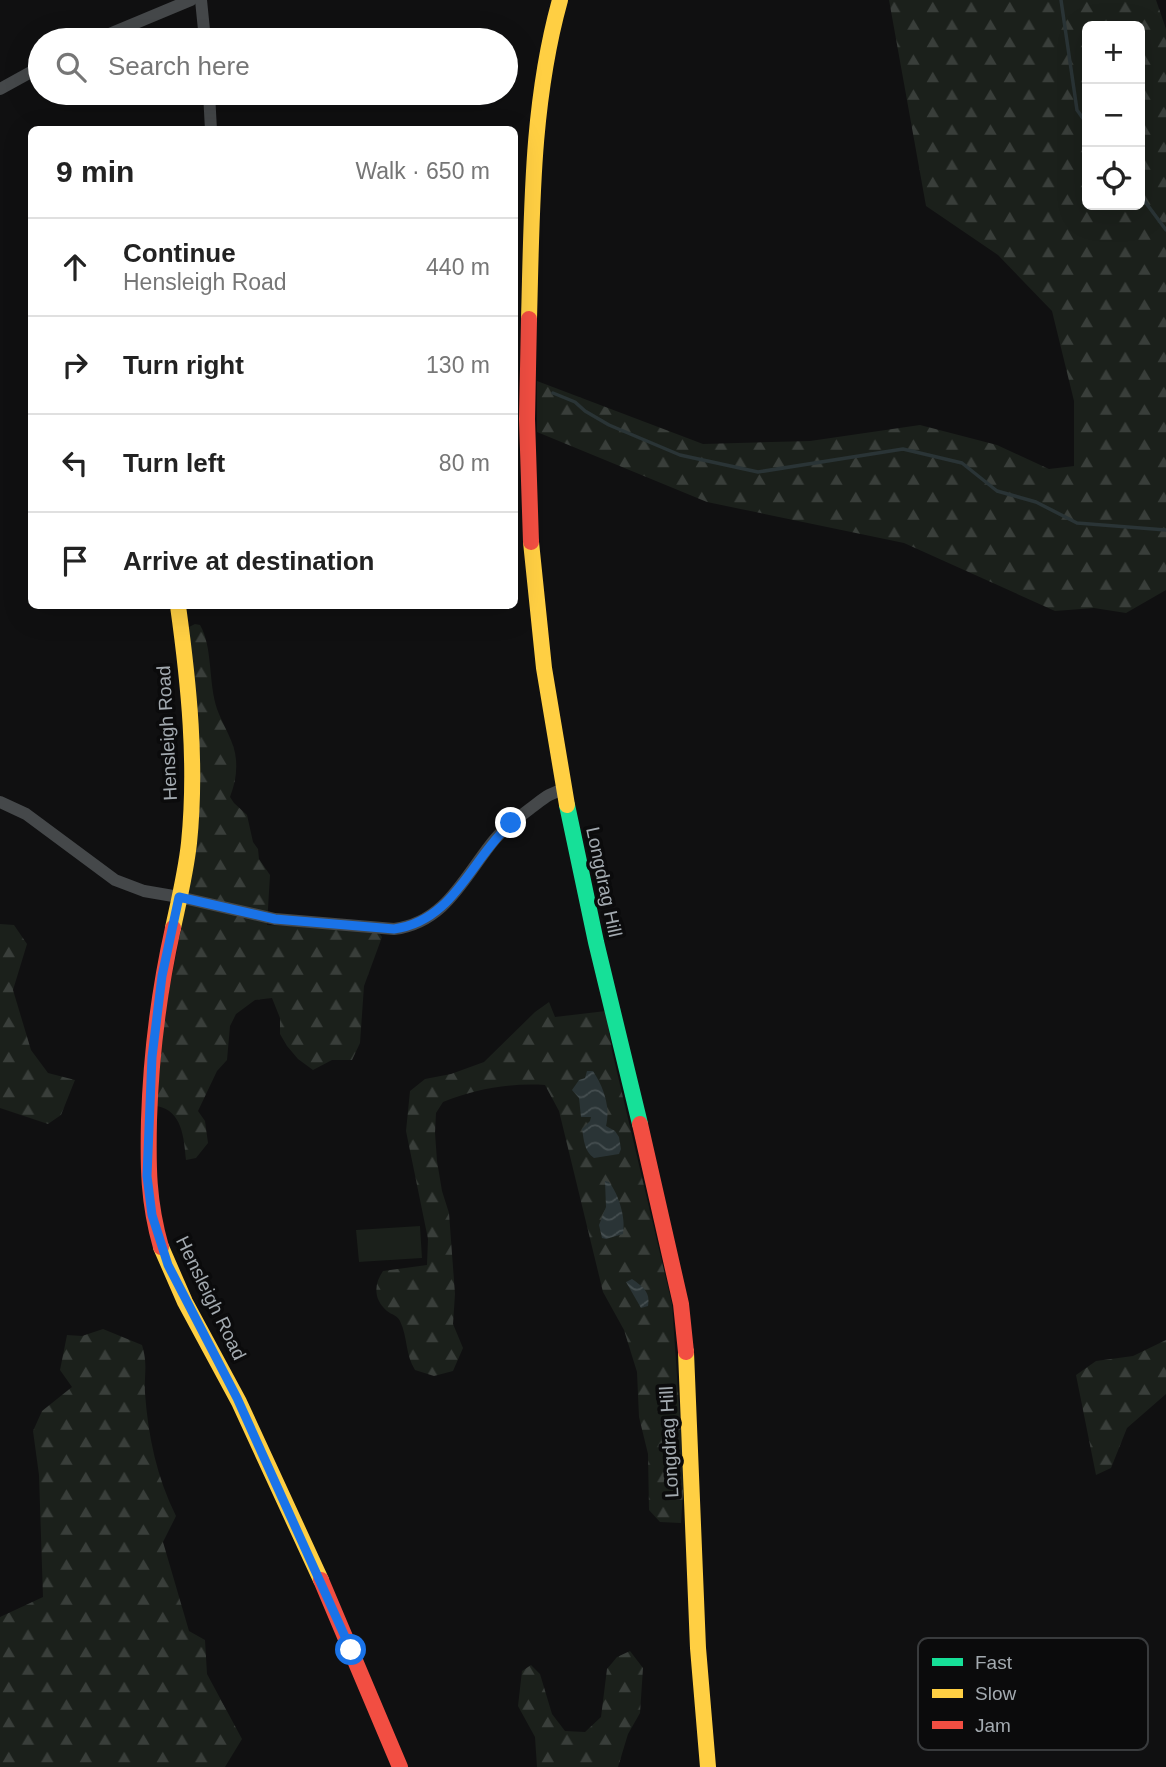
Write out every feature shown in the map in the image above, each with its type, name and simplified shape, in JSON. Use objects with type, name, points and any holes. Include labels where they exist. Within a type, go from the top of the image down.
[{"type":"main road","name":"Longdrag Hill","points":[[560,0],[542,66],[536,137],[529,297],[527,445],[533,576],[564,790],[601,971],[681,1304],[686,1347],[698,1648],[708,1767]]},
{"type":"main road","name":"Hensleigh Road","points":[[178,609],[191,719],[193,786],[189,846],[162,976],[151,1068],[147,1176],[157,1237],[182,1295],[237,1398],[278,1486],[400,1767]]},
{"type":"street","points":[[124,28],[191,0]]},
{"type":"street","points":[[201,0],[204,28]]},
{"type":"street","points":[[0,89],[28,74]]},
{"type":"street","points":[[210,105],[211,126]]},
{"type":"street","points":[[0,803],[26,814],[115,880],[144,891],[275,919],[394,929],[409,927],[425,920],[446,904],[503,830],[548,795],[564,790]]},
{"type":"green space","points":[[889,0],[1156,0],[1166,29],[1166,590],[1126,613],[1094,608],[1055,611],[904,543],[707,502],[537,432],[537,381],[703,444],[810,441],[920,425],[997,445],[1049,469],[1074,466],[1074,401],[1052,311],[998,255],[926,206]]},
{"type":"green space","points":[[200,625],[204,634],[214,699],[235,753],[236,774],[230,797],[247,815],[259,859],[270,875],[267,925],[377,930],[382,937],[364,986],[360,1043],[352,1060],[332,1060],[313,1070],[298,1059],[280,1034],[280,1018],[272,998],[255,1000],[236,1014],[230,1026],[227,1060],[217,1071],[198,1111],[205,1121],[208,1143],[196,1158],[186,1160],[183,1134],[177,1119],[172,1113],[157,1106],[164,1017],[189,888],[189,627]]},
{"type":"green space","points":[[0,924],[14,925],[27,944],[13,990],[31,1050],[48,1073],[75,1080],[61,1115],[48,1124],[0,1108]]},
{"type":"green space","points":[[549,1002],[555,1017],[606,1011],[612,1051],[672,1304],[684,1478],[681,1523],[660,1522],[649,1510],[648,1454],[639,1417],[637,1372],[624,1330],[603,1292],[559,1111],[545,1085],[480,1090],[443,1102],[436,1113],[437,1161],[449,1213],[455,1294],[453,1324],[463,1348],[453,1371],[434,1376],[415,1370],[400,1321],[382,1306],[377,1296],[378,1281],[383,1271],[427,1265],[428,1239],[406,1131],[410,1091],[425,1079],[451,1074],[484,1062],[535,1012]]},
{"type":"green space","points":[[420,1226],[422,1258],[359,1262],[356,1230]]},
{"type":"green space","points":[[103,1329],[142,1345],[144,1352],[146,1409],[151,1441],[164,1487],[176,1516],[163,1542],[189,1631],[205,1640],[207,1674],[242,1739],[225,1767],[0,1767],[0,1617],[43,1597],[39,1475],[33,1431],[42,1411],[72,1387],[60,1370],[67,1335],[82,1336]]},
{"type":"green space","points":[[1166,1340],[1166,1394],[1127,1428],[1111,1468],[1096,1475],[1076,1375],[1096,1361],[1133,1356]]},
{"type":"green space","points":[[630,1651],[643,1668],[640,1713],[628,1734],[618,1767],[537,1767],[535,1737],[518,1706],[522,1671],[531,1665],[540,1674],[552,1714],[565,1731],[585,1732],[601,1717],[607,1669],[617,1657]]},
{"type":"water","points":[[587,1071],[593,1071],[603,1090],[607,1104],[606,1126],[619,1137],[619,1154],[594,1158],[586,1149],[582,1129],[591,1117],[581,1117],[579,1098],[572,1090],[579,1080],[585,1078]]},
{"type":"water","points":[[605,1181],[613,1187],[619,1200],[624,1228],[623,1234],[606,1239],[602,1238],[599,1225],[606,1207]]},
{"type":"water","points":[[632,1279],[647,1293],[648,1306],[641,1308],[626,1282]]},
{"type":"waterway","points":[[1061,0],[1077,110],[1082,117]]},
{"type":"waterway","points":[[1145,202],[1166,230]]},
{"type":"waterway","points":[[553,393],[575,402],[609,425],[680,455],[758,472],[903,449],[962,463],[997,491],[1036,502],[1077,523],[1166,530]]},
{"type":"traffic: fast","points":[[567,805],[596,942],[640,1124]]},
{"type":"traffic: slow","points":[[529,319],[532,198],[538,118],[550,39],[560,0]]},
{"type":"traffic: slow","points":[[531,542],[544,668],[567,805]]},
{"type":"traffic: slow","points":[[173,928],[188,854],[192,784],[188,695],[178,609]]},
{"type":"traffic: slow","points":[[161,1247],[185,1302],[239,1402],[321,1580]]},
{"type":"traffic: slow","points":[[686,1352],[698,1648],[708,1767]]},
{"type":"traffic: jam","points":[[529,319],[527,419],[531,542]]},
{"type":"traffic: jam","points":[[161,1247],[150,1184],[149,1120],[156,1023],[173,928]]},
{"type":"traffic: jam","points":[[640,1124],[681,1304],[686,1352]]},
{"type":"traffic: jam","points":[[321,1580],[400,1767]]},
{"type":"route","points":[[351,1650],[237,1398],[182,1295],[157,1237],[147,1176],[152,1057],[162,976],[179,897],[275,919],[394,929],[409,927],[425,920],[446,904],[494,840],[511,823]]}]
